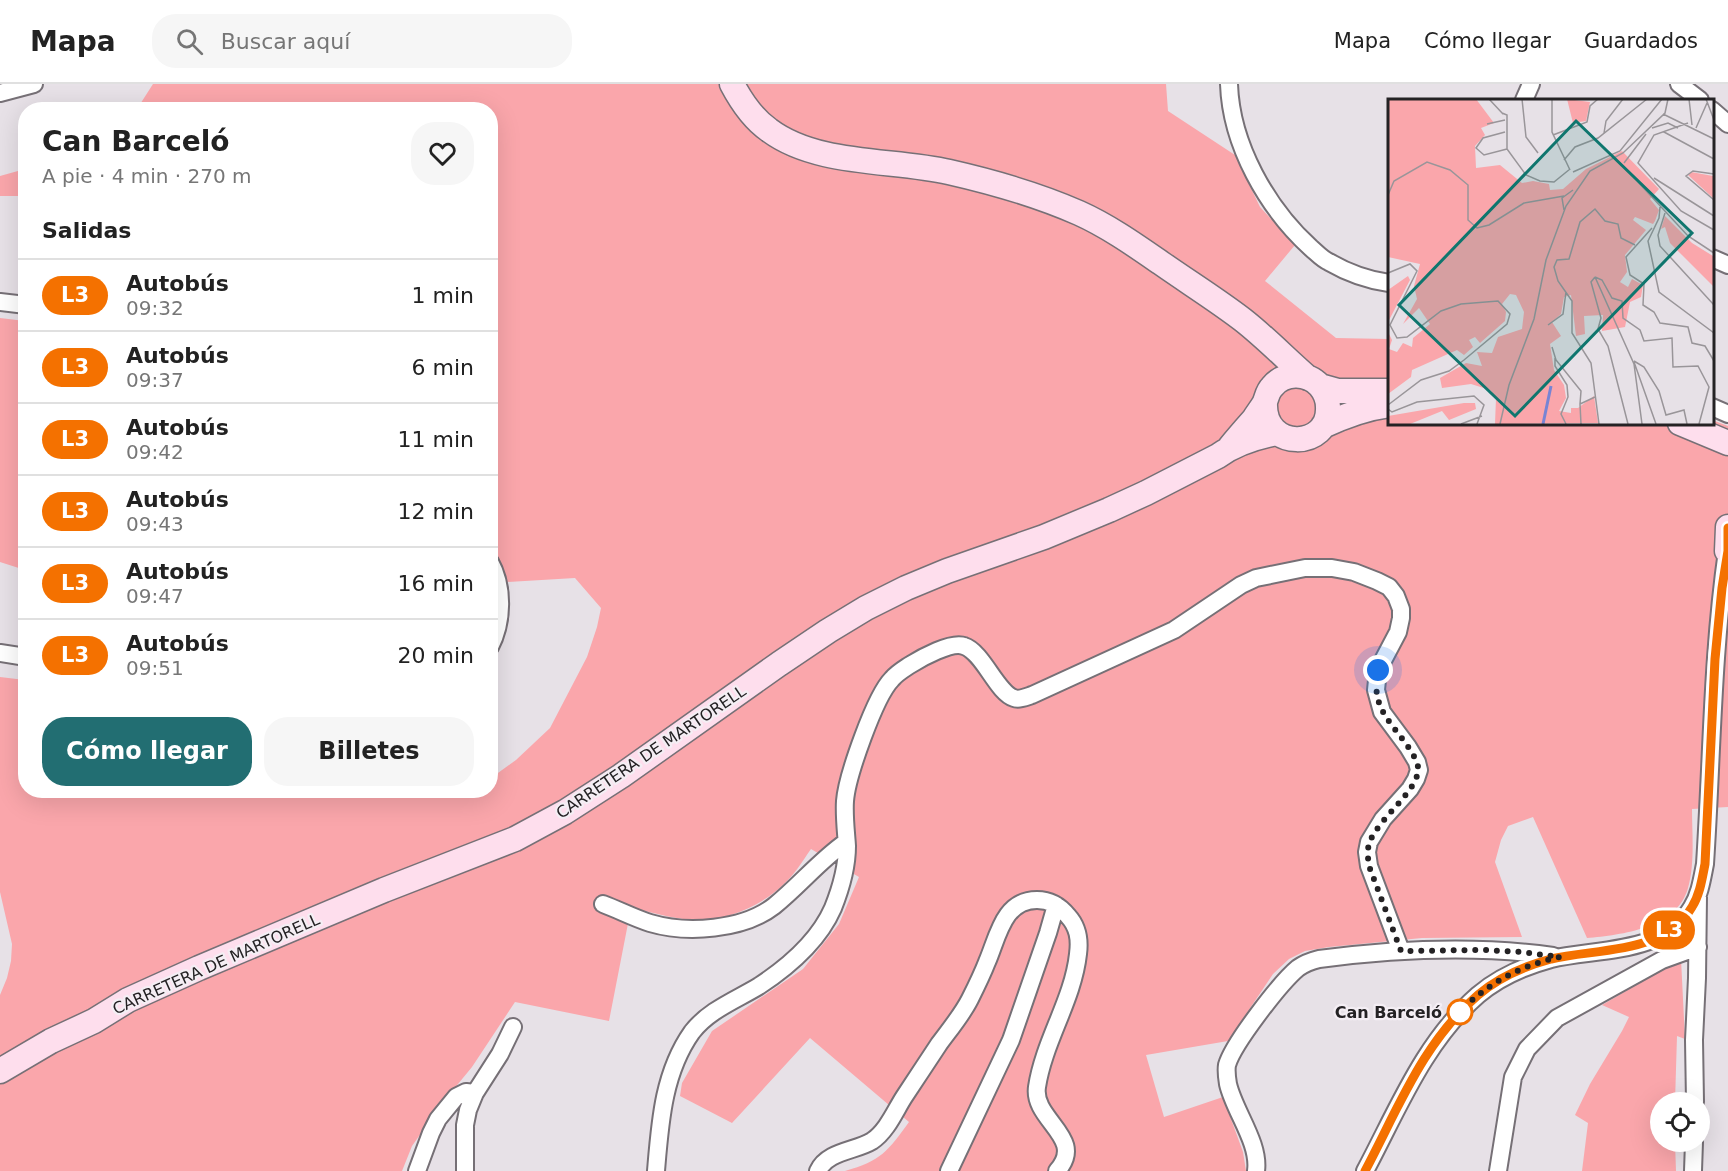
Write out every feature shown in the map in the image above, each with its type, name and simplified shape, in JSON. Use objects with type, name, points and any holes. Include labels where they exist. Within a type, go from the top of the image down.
[{"type":"main road","points":[[732,84],[742,102],[754,116],[766,129],[783,140],[844,158],[947,171],[1029,193],[1081,214],[1119,235],[1242,320],[1314,382],[1324,392],[1328,405],[1323,426]]},
{"type":"main road","points":[[1242,320],[1260,345],[1268,364],[1269,394],[1266,417],[1277,433]]},
{"type":"main road","points":[[1269,394],[1280,380],[1294,376],[1338,391],[1388,391]]},
{"type":"main road","name":"CARRETERA DE MARTORELL","points":[[0,1071],[51,1041],[94,1022],[128,1000],[199,968],[374,894],[515,840],[565,813],[828,630],[866,608],[947,571],[1044,537],[1109,510],[1218,456],[1252,421],[1269,394]]},
{"type":"main road","name":"CARRETERA DE MARTORELL","points":[[1228,448],[1277,433],[1299,440],[1312,435],[1323,426],[1341,417],[1388,405]]},
{"type":"main road","points":[[1682,424],[1728,443]]},
{"type":"main road","points":[[1728,527],[1728,550]]},
{"type":"main road","points":[[0,1055],[90,1011],[128,1000]]},
{"type":"street","points":[[0,93],[34,84]]},
{"type":"street","points":[[1229,84],[1233,114],[1240,138],[1264,194],[1279,215],[1327,261],[1353,275],[1388,283]]},
{"type":"street","points":[[1524,99],[1531,84]]},
{"type":"street","points":[[1679,84],[1699,99]]},
{"type":"street","points":[[1713,112],[1728,124]]},
{"type":"street","points":[[1713,258],[1728,265]]},
{"type":"street","points":[[0,302],[18,303]]},
{"type":"street","points":[[1713,407],[1728,414]]},
{"type":"street","points":[[1695,1092],[1698,896],[1705,864],[1715,659],[1728,550]]},
{"type":"street","points":[[656,1171],[665,1093],[673,1068],[687,1041],[700,1023],[729,1001],[760,985],[813,939],[832,910],[843,881],[846,842],[845,800],[859,747],[877,702],[891,679],[912,664],[948,647],[963,645],[979,657],[1007,693],[1014,698],[1023,698],[1174,630],[1241,585],[1256,578],[1305,568],[1332,568],[1354,572],[1389,587],[1396,596],[1401,609],[1401,618],[1398,632],[1378,670],[1376,690],[1382,712],[1408,747],[1419,770],[1410,789],[1376,830],[1369,842],[1367,852],[1369,866],[1401,951]]},
{"type":"street","points":[[498,583],[500,588],[498,626]]},
{"type":"street","points":[[0,652],[18,655]]},
{"type":"street","points":[[603,904],[650,923],[671,928],[728,926],[742,922],[772,907],[831,852],[846,842]]},
{"type":"street","points":[[1365,1171],[1421,1062],[1453,1020],[1479,994],[1536,963],[1646,942],[1676,926],[1698,896]]},
{"type":"street","points":[[818,1171],[828,1159],[873,1140],[886,1127],[969,1000],[999,929],[1009,913],[1017,905],[1040,900],[1063,909],[1077,928],[1079,944],[1073,980],[1052,1033],[1036,1089],[1037,1102],[1064,1141],[1065,1157],[1057,1171]]},
{"type":"street","points":[[949,1171],[1011,1040],[1056,905]]},
{"type":"street","points":[[1498,1171],[1513,1077],[1527,1049],[1535,1040],[1557,1018],[1662,960],[1698,947]]},
{"type":"street","points":[[1257,1171],[1252,1143],[1228,1085],[1226,1068],[1242,1039],[1280,988],[1299,968],[1307,963],[1339,957],[1401,951],[1485,950],[1560,957]]},
{"type":"street","points":[[465,1171],[465,1125],[468,1110],[475,1093],[513,1027]]},
{"type":"street","points":[[417,1171],[438,1119],[456,1097],[466,1092],[475,1093]]},
{"type":"street","points":[[1693,1171],[1694,1152]]},
{"type":"shaded area","points":[[153,84],[1166,84],[1168,111],[1235,155],[1260,207],[1295,245],[1265,281],[1336,338],[1388,339],[1388,424],[1713,424],[1713,420],[1728,426],[1728,807],[1692,809],[1692,869],[1688,888],[1682,902],[1672,912],[1646,927],[1616,935],[1587,938],[1533,817],[1508,826],[1501,840],[1495,862],[1522,937],[1422,938],[1305,951],[1289,959],[1273,974],[1228,1041],[1146,1055],[1164,1117],[1223,1097],[1243,1152],[1246,1171],[845,1171],[883,1154],[909,1122],[810,1038],[732,1123],[680,1096],[682,1083],[712,1031],[803,969],[839,924],[859,877],[811,849],[791,877],[774,893],[740,912],[714,919],[690,920],[631,908],[609,1021],[515,1002],[472,1067],[412,1146],[402,1171],[0,1171],[0,995],[11,961],[12,944],[0,892],[0,677],[18,679],[18,798],[498,798],[498,773],[516,760],[550,728],[587,657],[601,608],[575,578],[498,583],[498,102],[141,102]]},
{"type":"shaded area","points":[[18,171],[18,196],[0,196],[0,176]]},
{"type":"shaded area","points":[[0,318],[18,320],[18,568],[0,562]]},
{"type":"shaded area","points":[[1681,959],[1685,1039],[1677,1036],[1675,1092],[1650,1092],[1650,1152],[1675,1152],[1676,1171],[1582,1171],[1588,1123],[1575,1115],[1590,1084],[1629,1017],[1602,1005]]},
{"type":"bus line","name":"L3","points":[[1365,1171],[1421,1062],[1453,1020],[1479,994],[1517,971],[1536,963],[1646,942],[1676,926],[1692,907],[1698,896],[1705,864],[1715,659],[1728,551],[1728,528]]},
{"type":"place","name":"Can Barceló","points":[[1460,1012]]},
{"type":"route","points":[[1378,670],[1376,690],[1382,712],[1408,747],[1419,770],[1410,789],[1376,830],[1369,842],[1367,852],[1369,866],[1401,951],[1485,950],[1560,957],[1517,971],[1479,994],[1460,1012]]}]
